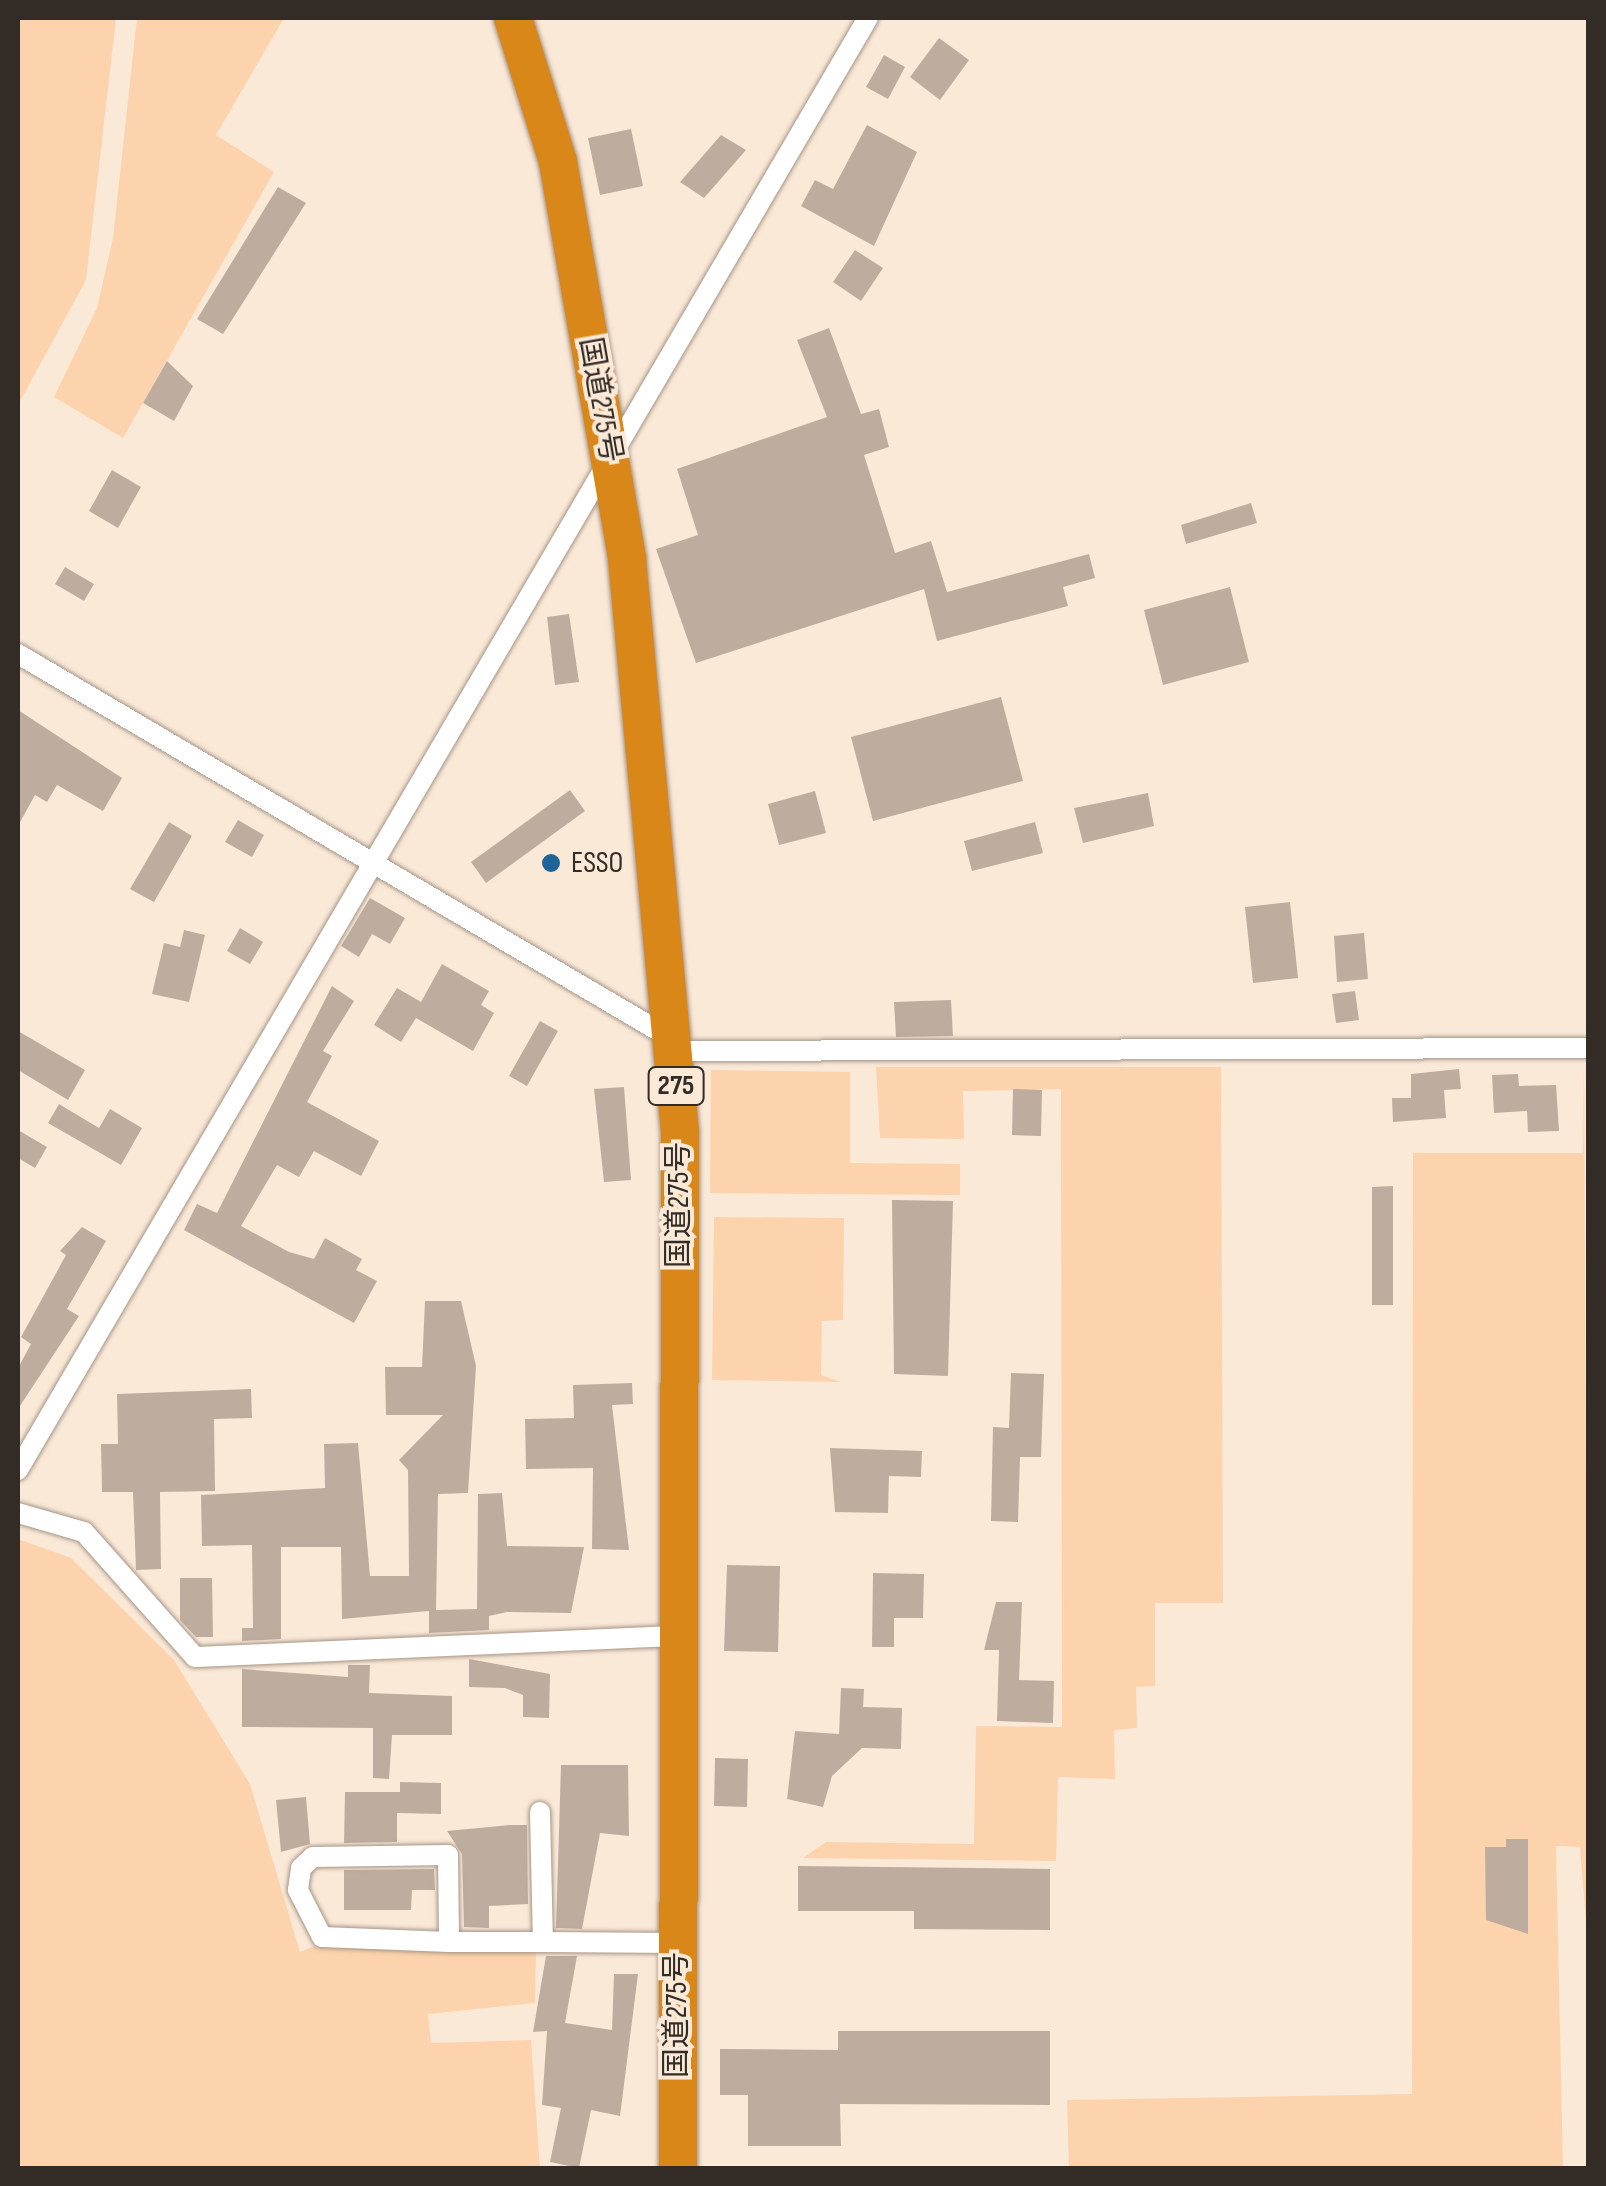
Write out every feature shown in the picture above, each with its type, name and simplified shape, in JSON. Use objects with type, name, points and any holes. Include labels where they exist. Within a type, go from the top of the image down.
[{"type":"highway","name":"国道275号","points":[[513,18],[558,162],[628,559],[680,1133],[676,1636],[678,2168]]},
{"type":"street","points":[[18,1470],[609,451],[868,18]]},
{"type":"street","points":[[18,654],[672,1045],[1588,1048]]},
{"type":"street","points":[[18,1514],[84,1532],[194,1657],[676,1636]]},
{"type":"street","points":[[540,1812],[542,1942]]},
{"type":"street","points":[[448,1942],[448,1855],[313,1857],[301,1868],[298,1890],[322,1938],[448,1942],[677,1943]]},
{"type":"shaded area","points":[[18,18],[116,18],[86,280],[18,405]]},
{"type":"shaded area","points":[[137,18],[284,18],[216,135],[274,172],[123,438],[54,397],[97,308],[113,238]]},
{"type":"shaded area","points":[[1584,1063],[1588,1948],[1580,1847],[1556,1846],[1563,2168],[1069,2168],[1067,2100],[1412,2094],[1413,1153],[1583,1153]]},
{"type":"shaded area","points":[[876,1067],[1221,1067],[1223,1603],[1155,1603],[1155,1686],[1136,1687],[1137,1728],[1114,1730],[1115,1779],[1058,1777],[1056,1861],[803,1858],[826,1842],[974,1844],[976,1726],[1062,1727],[1061,1089],[963,1091],[964,1139],[880,1138]]},
{"type":"shaded area","points":[[711,1070],[850,1072],[850,1163],[960,1164],[960,1195],[710,1193]]},
{"type":"shaded area","points":[[714,1217],[844,1218],[843,1320],[822,1321],[821,1375],[841,1382],[712,1380]]},
{"type":"shaded area","points":[[18,1539],[71,1558],[174,1660],[250,1784],[300,1952],[319,1944],[536,1951],[535,2003],[428,2014],[431,2043],[531,2040],[540,2168],[18,2168]]},
{"type":"building","points":[[939,38],[969,60],[940,100],[910,77]]},
{"type":"building","points":[[884,55],[905,67],[888,99],[866,87]]},
{"type":"building","points":[[867,125],[917,152],[874,246],[801,206],[815,180],[833,189]]},
{"type":"building","points":[[631,129],[643,186],[600,195],[588,138]]},
{"type":"building","points":[[721,135],[746,150],[704,198],[680,182]]},
{"type":"building","points":[[278,187],[306,203],[223,334],[197,319]]},
{"type":"building","points":[[855,250],[883,268],[861,301],[833,282]]},
{"type":"building","points":[[829,328],[861,414],[879,409],[889,447],[864,455],[895,553],[931,541],[947,592],[1089,554],[1095,578],[1063,587],[1068,606],[937,641],[924,589],[696,663],[656,549],[698,535],[677,469],[827,417],[797,340]]},
{"type":"building","points":[[167,361],[193,386],[174,421],[143,403]]},
{"type":"building","points":[[112,470],[141,487],[118,528],[89,511]]},
{"type":"building","points":[[1251,503],[1257,523],[1186,544],[1181,525]]},
{"type":"building","points":[[65,567],[94,584],[84,601],[55,584]]},
{"type":"building","points":[[1230,587],[1249,662],[1163,685],[1144,610]]},
{"type":"building","points":[[569,614],[579,682],[555,685],[547,617]]},
{"type":"building","points":[[1001,697],[1023,781],[873,821],[851,737]]},
{"type":"building","points":[[18,710],[122,778],[103,811],[57,785],[47,802],[35,795],[18,826]]},
{"type":"building","points":[[570,790],[585,811],[486,883],[471,862]]},
{"type":"building","points":[[815,791],[826,833],[779,845],[768,804]]},
{"type":"building","points":[[1148,793],[1154,826],[1083,843],[1074,808]]},
{"type":"building","points":[[238,820],[264,835],[252,857],[225,842]]},
{"type":"building","points":[[169,822],[192,836],[154,902],[130,889]]},
{"type":"building","points":[[1035,822],[1043,853],[972,871],[964,841]]},
{"type":"building","points":[[370,898],[405,918],[390,944],[372,934],[359,957],[341,946]]},
{"type":"building","points":[[1290,902],[1298,978],[1253,983],[1245,907]]},
{"type":"building","points":[[240,928],[263,942],[250,964],[227,951]]},
{"type":"building","points":[[184,930],[205,935],[189,1002],[152,994],[164,943],[180,947]]},
{"type":"building","points":[[1364,933],[1368,979],[1337,982],[1334,936]]},
{"type":"building","points":[[442,964],[489,991],[481,1005],[494,1013],[473,1051],[416,1018],[401,1042],[374,1025],[397,988],[421,1002]]},
{"type":"building","points":[[332,986],[354,1001],[323,1051],[332,1056],[307,1102],[379,1141],[361,1176],[314,1151],[299,1177],[277,1165],[241,1226],[289,1252],[314,1259],[325,1238],[362,1259],[356,1270],[377,1281],[354,1323],[184,1230],[197,1204],[217,1213]]},
{"type":"building","points":[[1355,991],[1359,1020],[1336,1023],[1332,994]]},
{"type":"building","points":[[951,1000],[953,1036],[896,1037],[894,1002]]},
{"type":"building","points":[[540,1021],[558,1031],[527,1086],[509,1076]]},
{"type":"building","points":[[18,1031],[85,1070],[68,1100],[18,1070]]},
{"type":"building","points":[[1459,1069],[1461,1089],[1444,1090],[1446,1118],[1393,1122],[1392,1098],[1411,1098],[1411,1074]]},
{"type":"building","points":[[1518,1074],[1519,1086],[1556,1085],[1559,1131],[1528,1132],[1527,1111],[1494,1113],[1492,1075]]},
{"type":"building","points":[[624,1087],[631,1180],[604,1182],[594,1089]]},
{"type":"building","points":[[1013,1089],[1042,1090],[1041,1136],[1012,1135]]},
{"type":"building","points":[[59,1104],[99,1128],[110,1109],[142,1128],[121,1165],[48,1123]]},
{"type":"building","points":[[18,1130],[47,1147],[35,1168],[18,1158]]},
{"type":"building","points":[[1393,1186],[1393,1305],[1372,1305],[1372,1187]]},
{"type":"building","points":[[892,1200],[953,1201],[948,1376],[894,1374]]},
{"type":"building","points":[[82,1227],[106,1241],[67,1309],[79,1316],[18,1409],[18,1368],[31,1344],[21,1337],[66,1255],[60,1251]]},
{"type":"building","points":[[425,1301],[461,1301],[476,1366],[468,1493],[438,1494],[436,1610],[477,1609],[478,1494],[502,1493],[507,1546],[584,1547],[571,1613],[507,1612],[489,1616],[489,1630],[429,1633],[429,1611],[342,1619],[341,1547],[281,1547],[281,1639],[242,1641],[242,1628],[253,1628],[252,1545],[202,1546],[201,1495],[325,1488],[324,1444],[358,1443],[370,1576],[409,1576],[408,1470],[399,1460],[443,1415],[386,1415],[385,1367],[422,1367]]},
{"type":"building","points":[[1011,1373],[1044,1374],[1041,1457],[1020,1457],[1018,1522],[991,1521],[993,1427],[1009,1428]]},
{"type":"building","points":[[632,1383],[633,1404],[612,1405],[629,1550],[592,1549],[593,1468],[526,1469],[525,1419],[574,1418],[573,1385]]},
{"type":"building","points":[[251,1389],[252,1418],[214,1419],[215,1491],[160,1492],[161,1569],[136,1570],[133,1492],[102,1492],[101,1444],[118,1444],[117,1394]]},
{"type":"building","points":[[830,1448],[922,1451],[921,1477],[889,1476],[888,1513],[835,1512]]},
{"type":"building","points":[[727,1565],[780,1566],[778,1652],[724,1651]]},
{"type":"building","points":[[873,1573],[924,1574],[923,1618],[894,1618],[894,1647],[872,1647]]},
{"type":"building","points":[[180,1578],[212,1578],[213,1637],[196,1637],[180,1620]]},
{"type":"building","points":[[996,1602],[1022,1602],[1019,1680],[1054,1681],[1053,1723],[997,1721],[999,1650],[984,1650]]},
{"type":"building","points":[[469,1659],[550,1674],[549,1718],[523,1717],[523,1695],[505,1688],[469,1687]]},
{"type":"building","points":[[348,1665],[370,1665],[369,1693],[452,1696],[452,1735],[392,1735],[389,1779],[373,1778],[373,1728],[242,1727],[242,1669],[348,1677]]},
{"type":"building","points":[[841,1688],[864,1689],[863,1707],[902,1708],[901,1749],[862,1748],[832,1776],[823,1807],[787,1799],[795,1731],[839,1734]]},
{"type":"building","points":[[715,1758],[748,1759],[747,1807],[714,1806]]},
{"type":"building","points":[[561,1765],[628,1765],[629,1836],[600,1833],[582,1929],[556,1928]]},
{"type":"building","points":[[400,1782],[441,1783],[441,1814],[397,1813],[397,1842],[344,1843],[345,1792],[400,1792]]},
{"type":"building","points":[[306,1797],[310,1844],[281,1852],[276,1800]]},
{"type":"building","points":[[527,1825],[528,1904],[489,1906],[489,1928],[464,1927],[462,1854],[447,1831]]},
{"type":"building","points":[[1506,1839],[1528,1839],[1528,1934],[1486,1920],[1485,1847],[1506,1847]]},
{"type":"building","points":[[798,1866],[1050,1869],[1050,1930],[914,1929],[914,1911],[798,1911]]},
{"type":"building","points":[[434,1869],[435,1890],[412,1890],[411,1910],[344,1910],[344,1870]]},
{"type":"building","points":[[546,1956],[577,1956],[565,2023],[612,2030],[614,1974],[638,1974],[620,2116],[591,2110],[579,2168],[550,2162],[561,2108],[542,2105],[547,2031],[533,2032]]},
{"type":"building","points":[[838,2031],[1050,2031],[1050,2105],[840,2104],[841,2146],[748,2146],[748,2095],[720,2095],[720,2049],[838,2050]]},
{"type":"place","name":"ESSO","points":[[551,863]]}]
